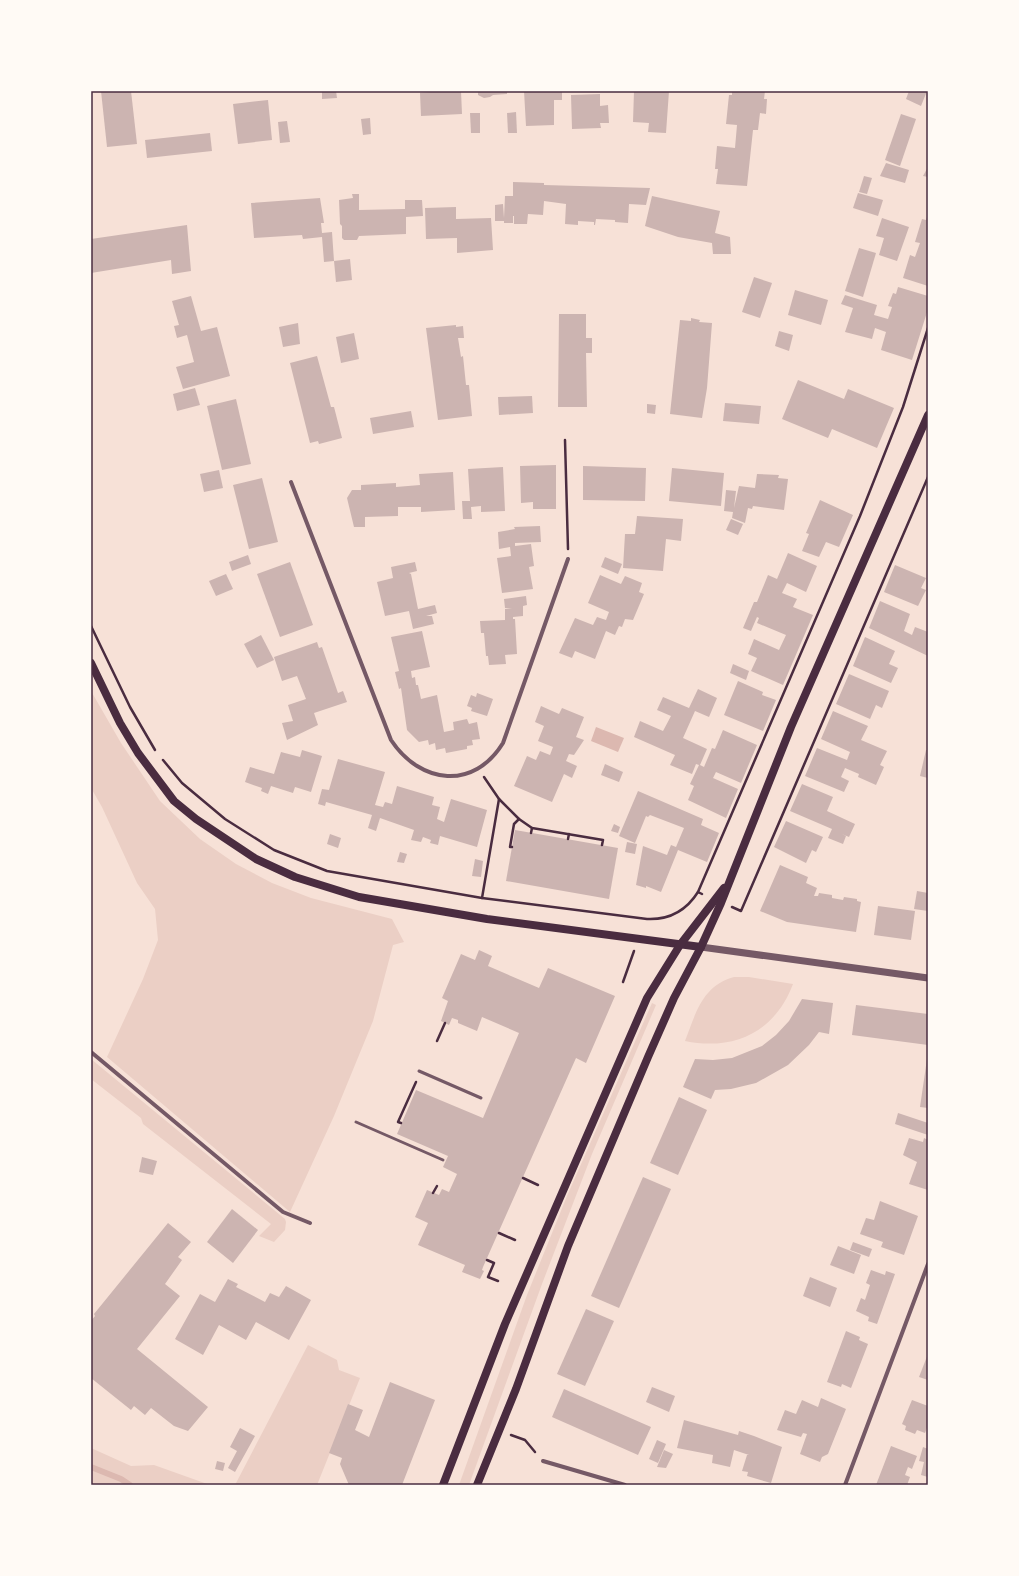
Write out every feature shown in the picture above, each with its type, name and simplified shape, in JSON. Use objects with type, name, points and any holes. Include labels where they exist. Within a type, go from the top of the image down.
[{"type":"main road","points":[[477,1485],[572,1239],[668,1011],[701,947],[718,902],[729,883],[791,727],[928,415]]},
{"type":"main road","points":[[91,663],[120,723],[138,753],[174,801],[196,819],[256,859],[295,877],[359,897],[422,909],[701,947]]},
{"type":"main road","points":[[443,1485],[479,1388],[517,1296],[647,998],[680,945],[718,902]]},
{"type":"street","points":[[291,482],[391,740],[409,761],[432,774],[459,776],[479,769],[493,758],[503,743],[568,559]]},
{"type":"street","points":[[701,947],[928,978]]},
{"type":"street","points":[[91,1052],[283,1212],[310,1223]]},
{"type":"street","points":[[845,1485],[928,1264]]},
{"type":"street","points":[[543,1461],[625,1485]]},
{"type":"lane","points":[[420,1072],[481,1098]]},
{"type":"lane","points":[[356,1122],[443,1160]]},
{"type":"path","points":[[162,759],[182,783],[225,819],[274,850],[327,871],[482,898],[661,920],[672,917],[698,892],[860,516],[903,407],[928,328]]},
{"type":"path","points":[[565,440],[568,559]]},
{"type":"path","points":[[698,892],[718,902],[742,911],[928,477]]},
{"type":"path","points":[[91,626],[130,707],[157,753]]},
{"type":"path","points":[[479,769],[499,798],[519,819],[532,828],[604,840],[602,845]]},
{"type":"path","points":[[482,898],[499,798]]},
{"type":"path","points":[[512,847],[510,847],[514,824],[519,819]]},
{"type":"path","points":[[531,833],[532,828]]},
{"type":"path","points":[[568,839],[569,834]]},
{"type":"path","points":[[437,1041],[445,1023]]},
{"type":"path","points":[[402,1123],[398,1122],[420,1072]]},
{"type":"path","points":[[523,1178],[538,1185]]},
{"type":"path","points":[[434,1193],[437,1186]]},
{"type":"path","points":[[499,1233],[515,1240]]},
{"type":"path","points":[[487,1260],[494,1263],[488,1277],[498,1281]]},
{"type":"path","points":[[499,1430],[525,1440],[543,1461]]},
{"type":"shaded area","points":[[91,691],[121,743],[160,801],[200,839],[236,864],[272,883],[311,898],[392,919],[404,942],[393,945],[373,1021],[334,1116],[290,1212],[107,1057],[143,979],[158,940],[155,909],[137,883],[102,807],[91,788]]},
{"type":"shaded area","points":[[596,727],[624,738],[618,752],[591,741]]},
{"type":"shaded area","points":[[734,977],[749,977],[793,984],[785,1001],[775,1015],[764,1026],[751,1034],[736,1040],[720,1043],[685,1041],[697,1011],[707,994],[723,981]]},
{"type":"shaded area","points":[[652,1003],[656,1005],[592,1154],[542,1284],[469,1485],[459,1485],[527,1295],[567,1196]]},
{"type":"shaded area","points":[[91,1059],[285,1219],[285,1230],[274,1242],[259,1236],[271,1224],[143,1124],[141,1118],[91,1079]]},
{"type":"shaded area","points":[[308,1345],[337,1360],[339,1370],[360,1378],[317,1485],[235,1485]]},
{"type":"shaded area","points":[[91,1448],[131,1466],[154,1465],[210,1485],[91,1485]]},
{"type":"building","points":[[101,91],[131,91],[137,144],[107,147]]},
{"type":"building","points":[[322,91],[336,91],[337,98],[322,99]]},
{"type":"building","points":[[461,91],[462,114],[421,116],[420,93]]},
{"type":"building","points":[[478,91],[507,91],[507,94],[493,95],[484,98],[478,95]]},
{"type":"building","points":[[524,91],[562,91],[562,100],[554,100],[554,125],[526,126]]},
{"type":"building","points":[[634,91],[669,91],[666,133],[648,132],[649,123],[633,122]]},
{"type":"building","points":[[732,91],[765,91],[764,99],[767,99],[766,114],[760,113],[758,130],[753,130],[747,186],[716,184],[718,169],[715,169],[717,146],[735,148],[737,125],[726,124],[729,95],[732,95]]},
{"type":"building","points":[[909,91],[927,91],[921,106],[906,99]]},
{"type":"building","points":[[600,94],[600,106],[608,105],[609,123],[600,123],[601,128],[572,129],[571,95]]},
{"type":"building","points":[[268,100],[272,140],[238,144],[233,104]]},
{"type":"building","points":[[516,112],[517,133],[508,133],[507,113]]},
{"type":"building","points":[[470,113],[480,113],[480,133],[471,133]]},
{"type":"building","points":[[901,114],[916,119],[900,166],[885,160]]},
{"type":"building","points":[[370,118],[371,134],[363,135],[361,119]]},
{"type":"building","points":[[287,121],[290,142],[280,143],[278,122]]},
{"type":"building","points":[[210,133],[212,151],[147,158],[145,140]]},
{"type":"building","points":[[886,163],[909,170],[905,183],[880,176]]},
{"type":"building","points":[[928,167],[928,177],[923,176]]},
{"type":"building","points":[[864,176],[872,178],[867,194],[859,192]]},
{"type":"building","points":[[513,182],[544,183],[544,185],[650,188],[646,205],[629,204],[628,223],[615,222],[615,220],[596,219],[595,225],[594,222],[578,221],[578,225],[565,224],[566,204],[544,201],[543,215],[528,214],[527,224],[514,224],[514,216],[513,223],[495,221],[495,205],[503,204],[504,218],[505,196],[513,196]]},
{"type":"building","points":[[858,193],[883,200],[878,216],[853,208]]},
{"type":"building","points":[[352,194],[359,194],[359,210],[405,209],[405,200],[422,200],[423,216],[406,217],[406,234],[359,236],[357,240],[344,240],[342,238],[342,226],[340,224],[339,200],[353,198]]},
{"type":"building","points":[[652,196],[720,211],[715,233],[730,237],[731,254],[713,254],[712,243],[678,237],[645,226]]},
{"type":"building","points":[[320,198],[324,223],[321,223],[322,233],[332,232],[334,261],[324,262],[322,237],[303,239],[302,235],[254,238],[251,203]]},
{"type":"building","points":[[456,207],[456,219],[491,218],[493,250],[457,253],[457,238],[426,239],[425,208]]},
{"type":"building","points":[[928,214],[928,286],[903,278],[910,255],[915,257],[920,243],[915,242],[922,219],[926,220]]},
{"type":"building","points":[[882,218],[909,227],[897,261],[879,255],[884,238],[876,236]]},
{"type":"building","points":[[187,225],[191,271],[172,274],[171,260],[91,273],[91,239]]},
{"type":"building","points":[[859,248],[876,253],[863,297],[845,291]]},
{"type":"building","points":[[350,259],[352,280],[336,282],[334,261]]},
{"type":"building","points":[[754,277],[772,283],[760,318],[742,312]]},
{"type":"building","points":[[898,287],[928,296],[928,309],[912,360],[881,350],[886,332],[875,328],[872,339],[845,332],[853,308],[841,304],[845,295],[877,305],[874,315],[888,319],[892,307],[888,306],[893,293],[896,294]]},
{"type":"building","points":[[795,290],[828,300],[821,325],[788,315]]},
{"type":"building","points":[[191,296],[201,331],[217,327],[230,376],[183,389],[176,367],[194,362],[187,335],[177,338],[174,326],[179,325],[172,301]]},
{"type":"building","points":[[559,314],[586,314],[586,338],[592,338],[592,353],[586,353],[587,407],[558,407]]},
{"type":"building","points":[[691,318],[700,320],[699,322],[712,323],[707,388],[702,418],[670,414],[680,320],[691,321]]},
{"type":"building","points":[[298,323],[300,344],[283,347],[279,327]]},
{"type":"building","points":[[456,325],[456,327],[463,326],[464,338],[458,338],[461,357],[463,356],[466,385],[469,385],[472,416],[438,420],[426,328]]},
{"type":"building","points":[[779,331],[793,335],[789,351],[775,346]]},
{"type":"building","points":[[354,333],[359,359],[341,363],[336,337]]},
{"type":"building","points":[[317,356],[331,407],[334,407],[342,438],[319,444],[318,441],[310,443],[290,363]]},
{"type":"building","points":[[798,380],[844,399],[848,389],[894,408],[877,448],[832,429],[828,438],[782,419]]},
{"type":"building","points":[[195,388],[200,405],[177,411],[173,394]]},
{"type":"building","points":[[532,396],[533,413],[499,415],[498,397]]},
{"type":"building","points":[[236,399],[251,464],[222,470],[207,406]]},
{"type":"building","points":[[725,403],[761,406],[759,424],[723,421]]},
{"type":"building","points":[[647,404],[656,405],[655,414],[647,413]]},
{"type":"building","points":[[411,411],[414,427],[373,434],[370,418]]},
{"type":"building","points":[[556,465],[556,509],[533,509],[533,502],[521,503],[520,466]]},
{"type":"building","points":[[583,466],[646,468],[645,501],[583,500]]},
{"type":"building","points":[[503,467],[505,511],[481,512],[481,506],[471,507],[472,519],[463,519],[462,501],[470,501],[468,469]]},
{"type":"building","points":[[672,468],[724,473],[721,506],[669,501]]},
{"type":"building","points":[[219,470],[223,488],[204,492],[200,474]]},
{"type":"building","points":[[453,472],[455,510],[421,512],[421,507],[398,507],[398,516],[365,517],[365,527],[354,527],[347,498],[352,490],[361,490],[361,485],[396,483],[396,487],[420,485],[419,474]]},
{"type":"building","points":[[757,474],[779,475],[778,478],[788,479],[784,510],[753,506],[752,509],[748,508],[745,523],[732,518],[733,512],[724,511],[726,490],[736,491],[734,508],[739,486],[755,488]]},
{"type":"building","points":[[262,478],[278,542],[249,549],[233,485]]},
{"type":"building","points":[[820,500],[853,515],[839,547],[826,542],[819,557],[802,551],[809,534],[806,533]]},
{"type":"building","points":[[637,516],[683,519],[681,541],[666,539],[663,571],[623,568],[625,534],[635,534]]},
{"type":"building","points":[[731,519],[743,524],[738,535],[726,530]]},
{"type":"building","points":[[540,526],[541,542],[515,543],[515,546],[531,544],[534,566],[529,567],[533,589],[502,593],[497,558],[511,556],[510,547],[499,549],[498,532],[515,529],[514,527]]},
{"type":"building","points":[[788,553],[817,566],[806,592],[787,583],[782,593],[797,599],[793,607],[813,615],[783,685],[751,671],[757,658],[748,654],[754,639],[779,650],[786,635],[757,623],[759,618],[757,617],[751,631],[743,628],[754,602],[757,602],[768,575],[777,579]]},
{"type":"building","points":[[248,555],[251,564],[232,571],[229,562]]},
{"type":"building","points":[[605,557],[622,564],[618,574],[601,567]]},
{"type":"building","points":[[290,562],[313,625],[280,637],[257,574]]},
{"type":"building","points":[[415,562],[417,571],[409,573],[411,574],[418,609],[435,605],[437,613],[426,616],[432,616],[434,624],[413,629],[409,611],[385,616],[377,582],[393,578],[391,567]]},
{"type":"building","points":[[895,565],[926,578],[921,588],[926,590],[918,606],[884,592]]},
{"type":"building","points":[[226,574],[233,589],[216,596],[209,581]]},
{"type":"building","points":[[600,575],[621,584],[625,576],[642,583],[639,592],[644,594],[633,620],[625,619],[622,627],[619,626],[615,635],[606,631],[595,659],[575,651],[572,658],[559,653],[575,618],[593,625],[597,617],[606,620],[609,612],[588,603]]},
{"type":"building","points":[[526,596],[527,605],[523,606],[523,616],[513,617],[513,619],[515,619],[517,654],[505,655],[506,664],[489,665],[488,656],[486,656],[484,633],[481,633],[480,621],[505,620],[505,609],[512,608],[505,608],[504,599]]},
{"type":"building","points":[[880,601],[910,614],[904,631],[912,635],[915,627],[928,632],[928,656],[869,628]]},
{"type":"building","points":[[422,631],[430,667],[411,671],[412,678],[415,677],[421,699],[437,695],[444,732],[454,730],[453,722],[467,719],[469,724],[477,722],[480,739],[472,740],[473,745],[467,746],[467,749],[446,753],[445,748],[436,750],[435,743],[429,745],[428,740],[419,742],[407,730],[401,688],[399,689],[395,672],[399,671],[391,637]]},
{"type":"building","points":[[261,635],[274,660],[257,668],[244,644]]},
{"type":"building","points":[[865,637],[895,651],[889,664],[898,668],[891,683],[853,666]]},
{"type":"building","points":[[317,642],[319,648],[322,647],[338,693],[343,691],[347,702],[314,713],[318,725],[287,740],[282,723],[293,721],[288,705],[306,699],[297,676],[282,681],[274,657]]},
{"type":"building","points":[[733,664],[749,671],[746,680],[730,673]]},
{"type":"building","points":[[849,674],[889,691],[882,708],[876,705],[870,719],[836,704]]},
{"type":"building","points":[[738,681],[763,692],[762,695],[776,700],[763,731],[724,715]]},
{"type":"building","points":[[698,689],[717,698],[709,717],[695,711],[683,738],[707,749],[700,765],[704,767],[712,748],[715,749],[723,730],[757,745],[741,783],[716,772],[713,778],[738,789],[726,818],[688,800],[694,786],[690,784],[699,765],[696,764],[692,774],[670,765],[675,755],[634,737],[640,721],[663,731],[671,716],[657,710],[663,697],[689,708]]},
{"type":"building","points":[[477,693],[493,699],[487,716],[471,711],[472,708],[467,706],[471,695],[476,697]]},
{"type":"building","points":[[541,706],[559,714],[562,708],[584,717],[576,737],[584,740],[574,755],[569,754],[566,761],[577,766],[572,778],[564,774],[552,802],[514,786],[527,756],[536,760],[540,751],[550,755],[553,747],[538,741],[544,726],[535,722]]},
{"type":"building","points":[[833,711],[868,726],[861,740],[887,751],[880,765],[884,767],[876,785],[858,777],[859,774],[845,768],[841,777],[849,781],[844,792],[805,776],[817,748],[847,760],[850,752],[821,739]]},
{"type":"building","points":[[302,750],[322,756],[311,792],[295,787],[293,793],[271,786],[268,794],[261,791],[262,788],[245,782],[250,767],[274,774],[281,752],[300,757]]},
{"type":"building","points":[[926,750],[928,750],[928,778],[920,776]]},
{"type":"building","points":[[338,759],[385,772],[375,805],[383,807],[385,802],[392,804],[397,786],[434,797],[432,805],[440,807],[437,819],[444,822],[451,799],[487,810],[477,847],[440,836],[438,845],[430,843],[431,840],[423,837],[421,842],[411,840],[414,830],[380,818],[376,831],[368,828],[372,815],[326,802],[325,806],[318,804],[322,789],[329,790]]},
{"type":"building","points":[[605,764],[623,772],[619,782],[601,775]]},
{"type":"building","points":[[802,784],[833,797],[827,811],[855,824],[849,837],[842,834],[846,836],[843,844],[828,838],[832,829],[790,811]]},
{"type":"building","points":[[638,791],[703,819],[701,825],[719,833],[707,862],[678,850],[661,892],[646,886],[646,888],[636,885],[643,846],[667,855],[671,845],[676,847],[684,828],[650,815],[648,817],[646,816],[635,843],[619,836]]},
{"type":"building","points":[[786,821],[823,837],[816,852],[812,850],[806,863],[774,847]]},
{"type":"building","points":[[614,824],[620,827],[618,833],[611,831]]},
{"type":"building","points":[[515,830],[618,848],[609,899],[506,881]]},
{"type":"building","points":[[330,834],[341,838],[338,848],[327,844]]},
{"type":"building","points":[[627,842],[637,844],[635,854],[625,852]]},
{"type":"building","points":[[400,852],[407,854],[404,863],[397,862]]},
{"type":"building","points":[[475,859],[483,861],[481,877],[472,876]]},
{"type":"building","points":[[780,865],[808,877],[806,883],[817,888],[814,896],[818,896],[819,893],[832,895],[832,898],[843,900],[844,897],[857,899],[857,901],[861,902],[856,932],[787,922],[760,911]]},
{"type":"building","points":[[917,891],[928,893],[928,911],[914,909]]},
{"type":"building","points":[[878,906],[915,911],[911,940],[874,935]]},
{"type":"building","points":[[479,950],[492,956],[488,966],[539,988],[548,968],[615,996],[586,1063],[576,1058],[483,1267],[482,1270],[484,1271],[480,1279],[462,1272],[465,1265],[418,1245],[428,1223],[415,1217],[427,1190],[439,1195],[442,1189],[449,1192],[457,1174],[443,1167],[448,1156],[397,1134],[416,1090],[483,1118],[519,1033],[482,1017],[477,1031],[458,1023],[458,1020],[452,1018],[449,1025],[441,1021],[448,1001],[442,998],[461,954],[475,960]]},
{"type":"building","points":[[802,999],[833,1003],[829,1034],[819,1032],[809,1045],[788,1065],[756,1083],[731,1089],[715,1090],[711,1099],[683,1087],[695,1059],[713,1060],[732,1058],[762,1046],[776,1035],[789,1021]]},
{"type":"building","points":[[856,1005],[928,1014],[928,1045],[852,1035]]},
{"type":"building","points":[[928,1059],[928,1108],[920,1107]]},
{"type":"building","points":[[679,1097],[707,1110],[678,1175],[650,1163]]},
{"type":"building","points":[[898,1113],[928,1123],[928,1135],[895,1124]]},
{"type":"building","points":[[909,1138],[923,1142],[924,1138],[928,1140],[928,1190],[909,1184],[917,1162],[903,1155]]},
{"type":"building","points":[[142,1157],[157,1161],[153,1175],[139,1172]]},
{"type":"building","points":[[643,1177],[671,1189],[619,1308],[591,1296]]},
{"type":"building","points":[[880,1201],[918,1216],[904,1255],[881,1247],[883,1242],[860,1234],[866,1218],[874,1220]]},
{"type":"building","points":[[232,1209],[258,1230],[233,1263],[207,1242]]},
{"type":"building","points":[[168,1223],[191,1242],[178,1257],[182,1260],[165,1284],[180,1296],[137,1349],[208,1407],[188,1431],[174,1426],[151,1408],[145,1415],[134,1406],[131,1410],[91,1378],[91,1321],[95,1316],[94,1314]]},
{"type":"building","points":[[853,1242],[872,1249],[869,1257],[850,1250]]},
{"type":"building","points":[[838,1246],[861,1255],[854,1274],[830,1265]]},
{"type":"building","points":[[871,1270],[885,1275],[886,1271],[895,1274],[877,1324],[868,1321],[869,1317],[856,1311],[861,1298],[865,1300],[870,1285],[866,1283]]},
{"type":"building","points":[[810,1277],[837,1288],[830,1307],[803,1296]]},
{"type":"building","points":[[228,1279],[238,1284],[236,1287],[265,1302],[270,1293],[279,1297],[286,1286],[311,1300],[289,1340],[256,1322],[246,1340],[219,1325],[203,1355],[175,1339],[200,1294],[215,1302]]},
{"type":"building","points":[[586,1309],[614,1321],[585,1386],[557,1374]]},
{"type":"building","points":[[846,1331],[860,1337],[859,1340],[868,1344],[851,1388],[842,1384],[841,1387],[827,1382]]},
{"type":"building","points":[[928,1354],[928,1380],[919,1377]]},
{"type":"building","points":[[390,1382],[435,1400],[402,1485],[349,1485],[340,1464],[342,1458],[329,1453],[348,1404],[363,1410],[355,1430],[369,1437]]},
{"type":"building","points":[[652,1387],[675,1396],[669,1412],[646,1402]]},
{"type":"building","points":[[564,1389],[651,1427],[638,1455],[552,1417]]},
{"type":"building","points":[[821,1398],[846,1409],[828,1454],[822,1457],[820,1462],[800,1454],[807,1434],[803,1433],[801,1437],[777,1430],[785,1410],[796,1414],[802,1400],[818,1407]]},
{"type":"building","points":[[912,1400],[928,1406],[928,1425],[925,1433],[917,1430],[915,1434],[905,1430],[906,1426],[902,1424]]},
{"type":"building","points":[[684,1420],[738,1435],[739,1431],[782,1447],[771,1483],[747,1476],[748,1472],[742,1471],[747,1455],[749,1455],[734,1450],[730,1467],[712,1463],[713,1455],[677,1448]]},
{"type":"building","points":[[240,1428],[255,1436],[235,1472],[228,1468],[237,1451],[230,1447]]},
{"type":"building","points":[[657,1440],[666,1444],[658,1463],[649,1459]]},
{"type":"building","points":[[891,1446],[917,1456],[912,1469],[908,1467],[905,1475],[910,1477],[907,1485],[876,1485]]},
{"type":"building","points":[[923,1447],[928,1449],[928,1477],[921,1475],[924,1462],[919,1461]]},
{"type":"building","points":[[664,1450],[673,1454],[666,1468],[657,1467]]},
{"type":"building","points":[[217,1461],[225,1463],[223,1471],[215,1469]]},
{"type":"waterway","points":[[91,1467],[121,1479],[130,1485]]}]
